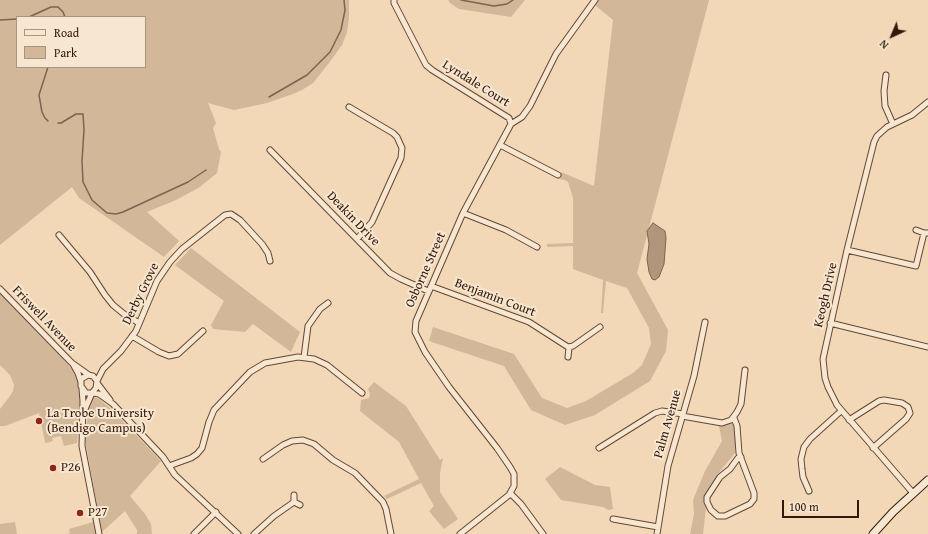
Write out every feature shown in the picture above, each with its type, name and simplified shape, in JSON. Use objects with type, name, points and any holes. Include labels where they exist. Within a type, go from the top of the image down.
[{"type":"street","name":"Lyndale Court","points":[[394,0],[394,3],[426,64],[432,70],[509,118],[511,124]]},
{"type":"street","name":"Osborne Street","points":[[510,493],[514,486],[514,478],[510,467],[444,381],[425,352],[415,332],[416,321],[429,288],[463,213],[511,124],[522,118],[530,106],[556,54],[595,0]]},
{"type":"street","points":[[886,74],[884,91],[885,106],[893,124]]},
{"type":"street","name":"Keogh Drive","points":[[913,493],[841,411],[828,387],[824,368],[824,349],[872,147],[877,136],[887,127],[916,112],[928,102]]},
{"type":"street","points":[[349,107],[392,133],[397,137],[402,148],[401,158],[372,222],[357,239]]},
{"type":"street","points":[[500,145],[558,175]]},
{"type":"street","name":"Deakin Drive","points":[[270,150],[390,273],[401,279],[429,288]]},
{"type":"street","points":[[463,213],[506,230],[537,247]]},
{"type":"street","name":"Derby Grove","points":[[90,375],[103,369],[121,351],[132,336],[157,281],[170,262],[182,249],[225,215],[231,214],[240,220],[262,244],[268,253],[270,261]]},
{"type":"street","points":[[847,250],[916,266],[926,233],[916,230]]},
{"type":"street","points":[[59,235],[90,272],[113,305],[139,323]]},
{"type":"street","name":"Benjamin Court","points":[[429,288],[529,322],[569,348]]},
{"type":"street","name":"Friswell Avenue","points":[[0,289],[72,363],[90,375]]},
{"type":"street","points":[[304,357],[308,326],[320,309],[328,303]]},
{"type":"street","name":"Palm Avenue","points":[[656,534],[668,466],[694,376],[705,322]]},
{"type":"street","points":[[830,323],[928,347]]},
{"type":"street","points":[[568,356],[569,348],[600,327]]},
{"type":"street","points":[[132,336],[159,352],[169,356],[178,354],[203,330]]},
{"type":"street","points":[[169,466],[191,458],[199,452],[202,448],[214,410],[254,370],[260,366],[271,362],[304,357],[314,358],[327,365],[362,393]]},
{"type":"street","name":"Friswell Avenue","points":[[72,363],[81,382]]},
{"type":"street","name":"Derby Grove","points":[[97,382],[103,369]]},
{"type":"street","points":[[600,448],[658,411],[722,423],[728,422],[734,418],[740,404],[745,370]]},
{"type":"street","points":[[99,534],[82,446],[83,413],[81,382],[83,377],[90,375],[95,378],[113,404],[151,444],[178,478],[238,534]]},
{"type":"street","points":[[83,413],[92,393],[96,388],[97,382]]},
{"type":"street","points":[[82,389],[86,393],[99,394],[113,404]]},
{"type":"street","points":[[849,420],[879,401],[884,400],[902,403],[908,407],[910,413],[906,419],[873,448]]},
{"type":"street","points":[[809,491],[803,477],[801,459],[804,447],[810,439],[841,411]]},
{"type":"street","points":[[734,418],[737,426],[740,456],[754,493],[754,499],[750,504],[725,516],[718,516],[713,513],[708,506],[707,497],[720,477],[730,469],[740,456]]},
{"type":"street","points":[[263,459],[283,445],[292,441],[303,440],[314,444],[333,460],[355,472],[383,502],[386,509],[391,534]]},
{"type":"street","points":[[873,534],[890,515],[928,480]]},
{"type":"street","points":[[460,534],[504,500],[510,493],[521,504],[543,534]]},
{"type":"street","points":[[294,495],[294,502]]},
{"type":"street","points":[[294,502],[300,505]]},
{"type":"street","points":[[254,534],[274,516],[294,502]]},
{"type":"street","points":[[194,534],[216,512]]},
{"type":"street","points":[[613,519],[658,527]]},
{"type":"green space","points":[[0,0],[349,0],[347,32],[342,45],[313,83],[293,94],[267,103],[234,110],[208,103],[216,123],[213,128],[221,152],[217,173],[200,187],[176,200],[147,212],[179,241],[164,257],[79,198],[72,187],[0,245]]},
{"type":"green space","points":[[448,0],[525,0],[511,17],[459,9]]},
{"type":"green space","points":[[598,0],[709,0],[637,273],[668,330],[666,351],[650,381],[595,415],[565,425],[531,410],[504,366],[429,341],[433,327],[514,354],[542,398],[567,408],[586,401],[633,373],[642,365],[651,344],[649,328],[627,288],[606,281],[603,313],[601,313],[603,280],[573,269],[573,246],[547,247],[547,244],[573,243],[573,198],[568,182],[560,179],[561,172],[594,186],[613,20],[595,5]]},
{"type":"green space","points":[[191,248],[300,332],[291,352],[253,324],[245,332],[213,329],[211,325],[224,301],[175,265]]},
{"type":"green space","points":[[0,293],[75,372],[81,401],[77,443],[64,446],[61,436],[52,438],[53,441],[47,443],[45,442],[39,413],[5,426],[0,426],[0,409],[13,391],[14,385],[10,375],[0,365]]},
{"type":"green space","points":[[374,382],[406,406],[440,460],[443,458],[440,473],[440,492],[458,519],[444,529],[429,511],[434,506],[421,483],[387,499],[384,496],[419,479],[399,442],[360,411],[361,400],[369,398],[370,394],[368,389]]},
{"type":"green space","points":[[94,397],[110,408],[161,461],[130,496],[151,524],[152,534],[137,534],[137,530],[125,511],[102,532],[85,440],[89,405]]},
{"type":"green space","points":[[730,423],[734,425],[735,431],[735,453],[717,475],[705,494],[704,502],[706,508],[703,534],[690,534],[694,514],[693,500],[705,471],[722,441],[719,426]]},
{"type":"green space","points":[[560,467],[595,485],[610,487],[613,509],[608,510],[603,507],[561,500],[545,479]]},
{"type":"green space","points":[[15,522],[17,534],[0,534],[0,524]]},
{"type":"green space","points":[[93,522],[96,534],[67,534],[70,533],[69,529]]},
{"type":"shaded area","points":[[653,223],[665,231],[666,238],[664,264],[659,277],[655,280],[652,279],[649,272],[647,259],[649,244],[647,231]]},
{"type":"waterway","points":[[269,97],[307,75],[330,52],[341,30],[345,10],[344,0]]},
{"type":"waterway","points":[[461,0],[494,6],[507,4],[513,0]]},
{"type":"waterway","points":[[31,16],[51,7],[58,7],[65,16]]},
{"type":"waterway","points":[[0,20],[16,19]]},
{"type":"waterway","points":[[48,68],[39,95],[42,112],[48,121]]},
{"type":"waterway","points":[[58,123],[61,123],[76,114],[83,114],[83,182],[92,200],[107,213],[116,214],[123,212],[188,182],[206,170]]},
{"type":"place","name":"La Trobe University (Bendigo Campus)","points":[[39,421]]},
{"type":"place","name":"P26","points":[[53,468]]},
{"type":"place","name":"P27","points":[[80,513]]}]
